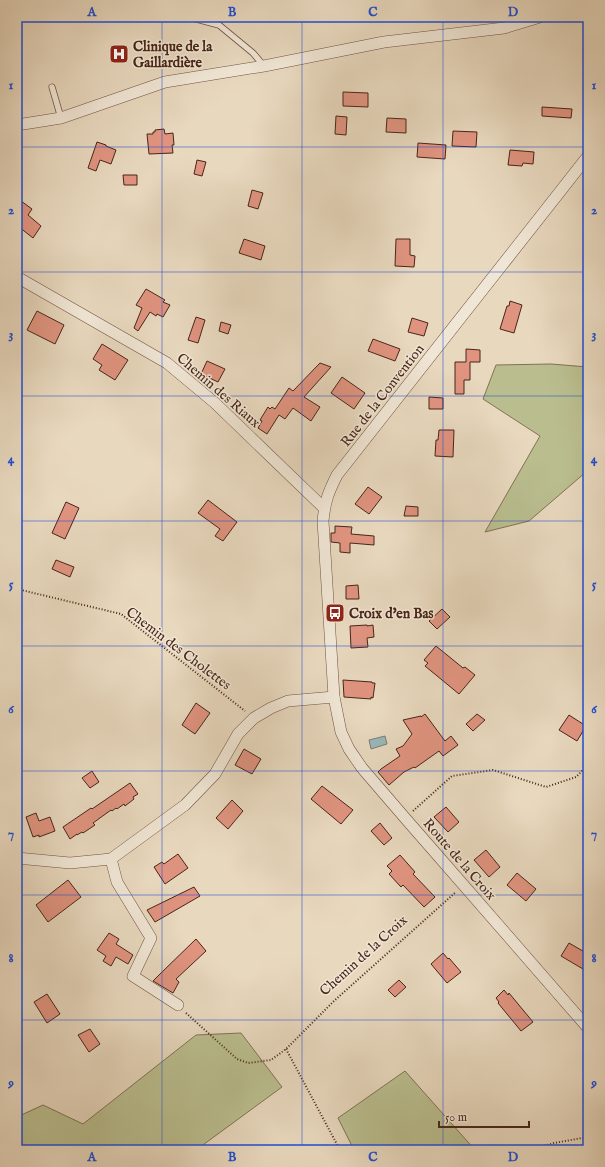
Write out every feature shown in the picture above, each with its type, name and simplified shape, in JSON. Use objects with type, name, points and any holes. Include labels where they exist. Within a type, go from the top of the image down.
[{"type":"street","points":[[17,125],[61,118],[165,82],[264,66],[384,42],[504,28],[540,17]]},
{"type":"street","name":"Rue de la Convention","points":[[334,697],[323,521],[324,508],[328,494],[338,475],[588,156]]},
{"type":"street","name":"Chemin des Riaux","points":[[17,277],[167,363],[215,403],[324,508]]},
{"type":"street","points":[[17,858],[70,863],[111,859],[186,805],[215,774],[238,734],[254,718],[271,708],[288,701],[334,697]]},
{"type":"street","name":"Route de la Croix","points":[[334,697],[341,732],[349,749],[362,768],[588,1028]]},
{"type":"street","points":[[111,859],[117,882],[151,938],[133,976],[178,1005]]},
{"type":"lane","points":[[189,17],[219,25],[253,53],[264,66]]},
{"type":"lane","points":[[217,17],[219,25]]},
{"type":"lane","points":[[52,87],[61,118]]},
{"type":"path","name":"Chemin des Cholettes","points":[[17,589],[121,614],[254,718]]},
{"type":"path","points":[[405,818],[452,776],[493,770],[546,787],[576,777],[588,765]]},
{"type":"path","name":"Chemin de la Croix","points":[[178,1005],[237,1059],[248,1063],[271,1060],[286,1049],[335,1000],[463,885]]},
{"type":"path","points":[[286,1049],[340,1150]]},
{"type":"path","points":[[530,1150],[554,1143],[588,1137]]},
{"type":"green space","points":[[551,364],[588,367],[588,473],[586,472],[529,521],[485,532],[540,436],[483,399],[496,365]]},
{"type":"green space","points":[[241,1033],[282,1087],[196,1150],[17,1150],[17,1117],[43,1105],[83,1124],[196,1035]]},
{"type":"green space","points":[[405,1071],[475,1150],[354,1150],[338,1118]]},
{"type":"water","points":[[385,736],[387,744],[371,749],[369,740]]},
{"type":"building","points":[[343,92],[368,93],[368,107],[343,106]]},
{"type":"building","points":[[542,107],[572,109],[571,118],[542,116]]},
{"type":"building","points":[[336,116],[347,117],[346,135],[335,134]]},
{"type":"building","points":[[387,118],[406,119],[406,133],[386,132]]},
{"type":"building","points":[[164,129],[165,134],[173,133],[173,153],[149,154],[147,134],[153,134],[155,130]]},
{"type":"building","points":[[453,131],[477,132],[476,147],[452,146]]},
{"type":"building","points":[[97,142],[116,150],[111,164],[100,160],[96,171],[88,168]]},
{"type":"building","points":[[418,143],[446,145],[445,159],[417,157]]},
{"type":"building","points":[[510,150],[534,152],[533,164],[523,163],[522,166],[508,165]]},
{"type":"building","points":[[197,160],[206,162],[202,176],[194,174]]},
{"type":"building","points":[[123,175],[137,175],[137,185],[124,185]]},
{"type":"building","points":[[252,190],[263,193],[258,209],[248,206]]},
{"type":"building","points":[[17,198],[32,209],[28,215],[41,226],[33,238],[19,227],[17,230]]},
{"type":"building","points":[[244,239],[265,246],[261,260],[239,253]]},
{"type":"building","points":[[396,239],[410,239],[410,255],[415,256],[414,267],[395,266]]},
{"type":"building","points":[[146,289],[165,300],[163,302],[170,305],[163,317],[157,314],[156,316],[150,312],[138,331],[134,328],[142,308],[136,305]]},
{"type":"building","points":[[510,301],[522,305],[514,333],[500,329]]},
{"type":"building","points":[[37,311],[64,325],[55,344],[27,330]]},
{"type":"building","points":[[196,317],[205,320],[198,343],[188,340]]},
{"type":"building","points":[[412,318],[428,323],[424,336],[408,332]]},
{"type":"building","points":[[221,322],[231,325],[228,334],[219,331]]},
{"type":"building","points":[[373,339],[400,349],[395,361],[368,351]]},
{"type":"building","points":[[102,344],[128,360],[115,380],[99,370],[102,365],[93,359]]},
{"type":"building","points":[[466,349],[480,350],[480,362],[470,362],[470,380],[464,380],[464,394],[455,394],[455,362],[466,362]]},
{"type":"building","points":[[207,361],[225,369],[218,382],[201,374]]},
{"type":"building","points":[[320,363],[331,367],[304,397],[320,407],[311,421],[293,408],[285,419],[279,415],[267,434],[258,428],[262,421],[260,420],[268,407],[270,409],[272,407],[275,409],[289,388],[293,391]]},
{"type":"building","points":[[342,377],[365,393],[354,409],[331,393]]},
{"type":"building","points":[[429,397],[443,398],[443,409],[429,409]]},
{"type":"building","points":[[439,430],[454,430],[453,457],[435,456],[436,440],[438,440]]},
{"type":"building","points":[[368,487],[382,497],[369,514],[355,504]]},
{"type":"building","points":[[208,500],[237,522],[223,541],[215,536],[220,529],[198,513]]},
{"type":"building","points":[[66,502],[79,508],[65,539],[52,533]]},
{"type":"building","points":[[406,506],[418,507],[418,516],[404,516]]},
{"type":"building","points":[[335,526],[352,527],[351,534],[374,536],[374,545],[350,543],[350,553],[340,552],[340,543],[331,542],[331,533],[335,533]]},
{"type":"building","points":[[56,560],[74,567],[70,577],[52,569]]},
{"type":"building","points":[[358,585],[359,599],[346,599],[346,586]]},
{"type":"building","points":[[442,609],[450,617],[437,629],[429,621]]},
{"type":"building","points":[[373,625],[374,637],[367,638],[368,647],[351,648],[350,626]]},
{"type":"building","points":[[436,646],[463,668],[465,667],[475,675],[459,694],[425,666],[428,663],[424,660]]},
{"type":"building","points":[[343,680],[375,683],[373,698],[344,697]]},
{"type":"building","points":[[196,703],[210,713],[195,734],[182,725]]},
{"type":"building","points":[[425,714],[445,741],[451,736],[458,745],[443,756],[439,751],[415,768],[414,767],[404,772],[389,785],[378,772],[400,756],[396,749],[403,746],[412,734],[403,720],[421,717]]},
{"type":"building","points":[[477,714],[485,720],[473,731],[466,724]]},
{"type":"building","points":[[569,715],[586,726],[577,741],[559,730]]},
{"type":"building","points":[[244,749],[261,759],[252,774],[235,765]]},
{"type":"building","points":[[92,771],[99,782],[90,788],[82,778]]},
{"type":"building","points":[[130,783],[138,794],[133,797],[134,799],[125,806],[124,804],[117,809],[111,810],[93,823],[95,825],[70,839],[63,827]]},
{"type":"building","points":[[322,786],[353,810],[341,824],[311,799]]},
{"type":"building","points":[[232,800],[243,811],[228,829],[216,818]]},
{"type":"building","points":[[446,807],[459,822],[448,832],[434,817]]},
{"type":"building","points":[[36,813],[39,821],[50,817],[55,831],[39,837],[39,835],[33,837],[26,817]]},
{"type":"building","points":[[380,823],[392,838],[384,845],[371,831]]},
{"type":"building","points":[[486,850],[500,867],[489,877],[474,860]]},
{"type":"building","points":[[178,854],[188,868],[165,884],[154,867],[162,862],[164,864]]},
{"type":"building","points":[[400,855],[415,872],[413,874],[435,897],[424,907],[403,885],[401,887],[389,874],[392,871],[387,866]]},
{"type":"building","points":[[517,873],[536,889],[526,901],[507,885]]},
{"type":"building","points":[[68,880],[81,897],[48,922],[36,905]]},
{"type":"building","points":[[194,887],[200,896],[155,922],[147,910]]},
{"type":"building","points":[[109,933],[119,939],[116,944],[133,955],[128,964],[116,957],[111,966],[103,961],[106,956],[97,950]]},
{"type":"building","points":[[196,939],[206,951],[176,979],[179,982],[173,993],[153,981],[160,974]]},
{"type":"building","points":[[569,943],[588,954],[588,960],[583,969],[561,956]]},
{"type":"building","points":[[443,953],[461,972],[447,983],[431,964]]},
{"type":"building","points":[[399,980],[406,987],[395,997],[388,990]]},
{"type":"building","points":[[504,990],[508,995],[509,993],[533,1022],[521,1031],[498,1003],[499,1002],[496,998]]},
{"type":"building","points":[[47,994],[60,1014],[47,1023],[34,1002]]},
{"type":"building","points":[[90,1029],[100,1044],[89,1052],[78,1035]]},
{"type":"place","name":"Clinique de la Gaillardière","points":[[119,54]]},
{"type":"place","name":"Croix d'en Bas","points":[[335,613]]}]
